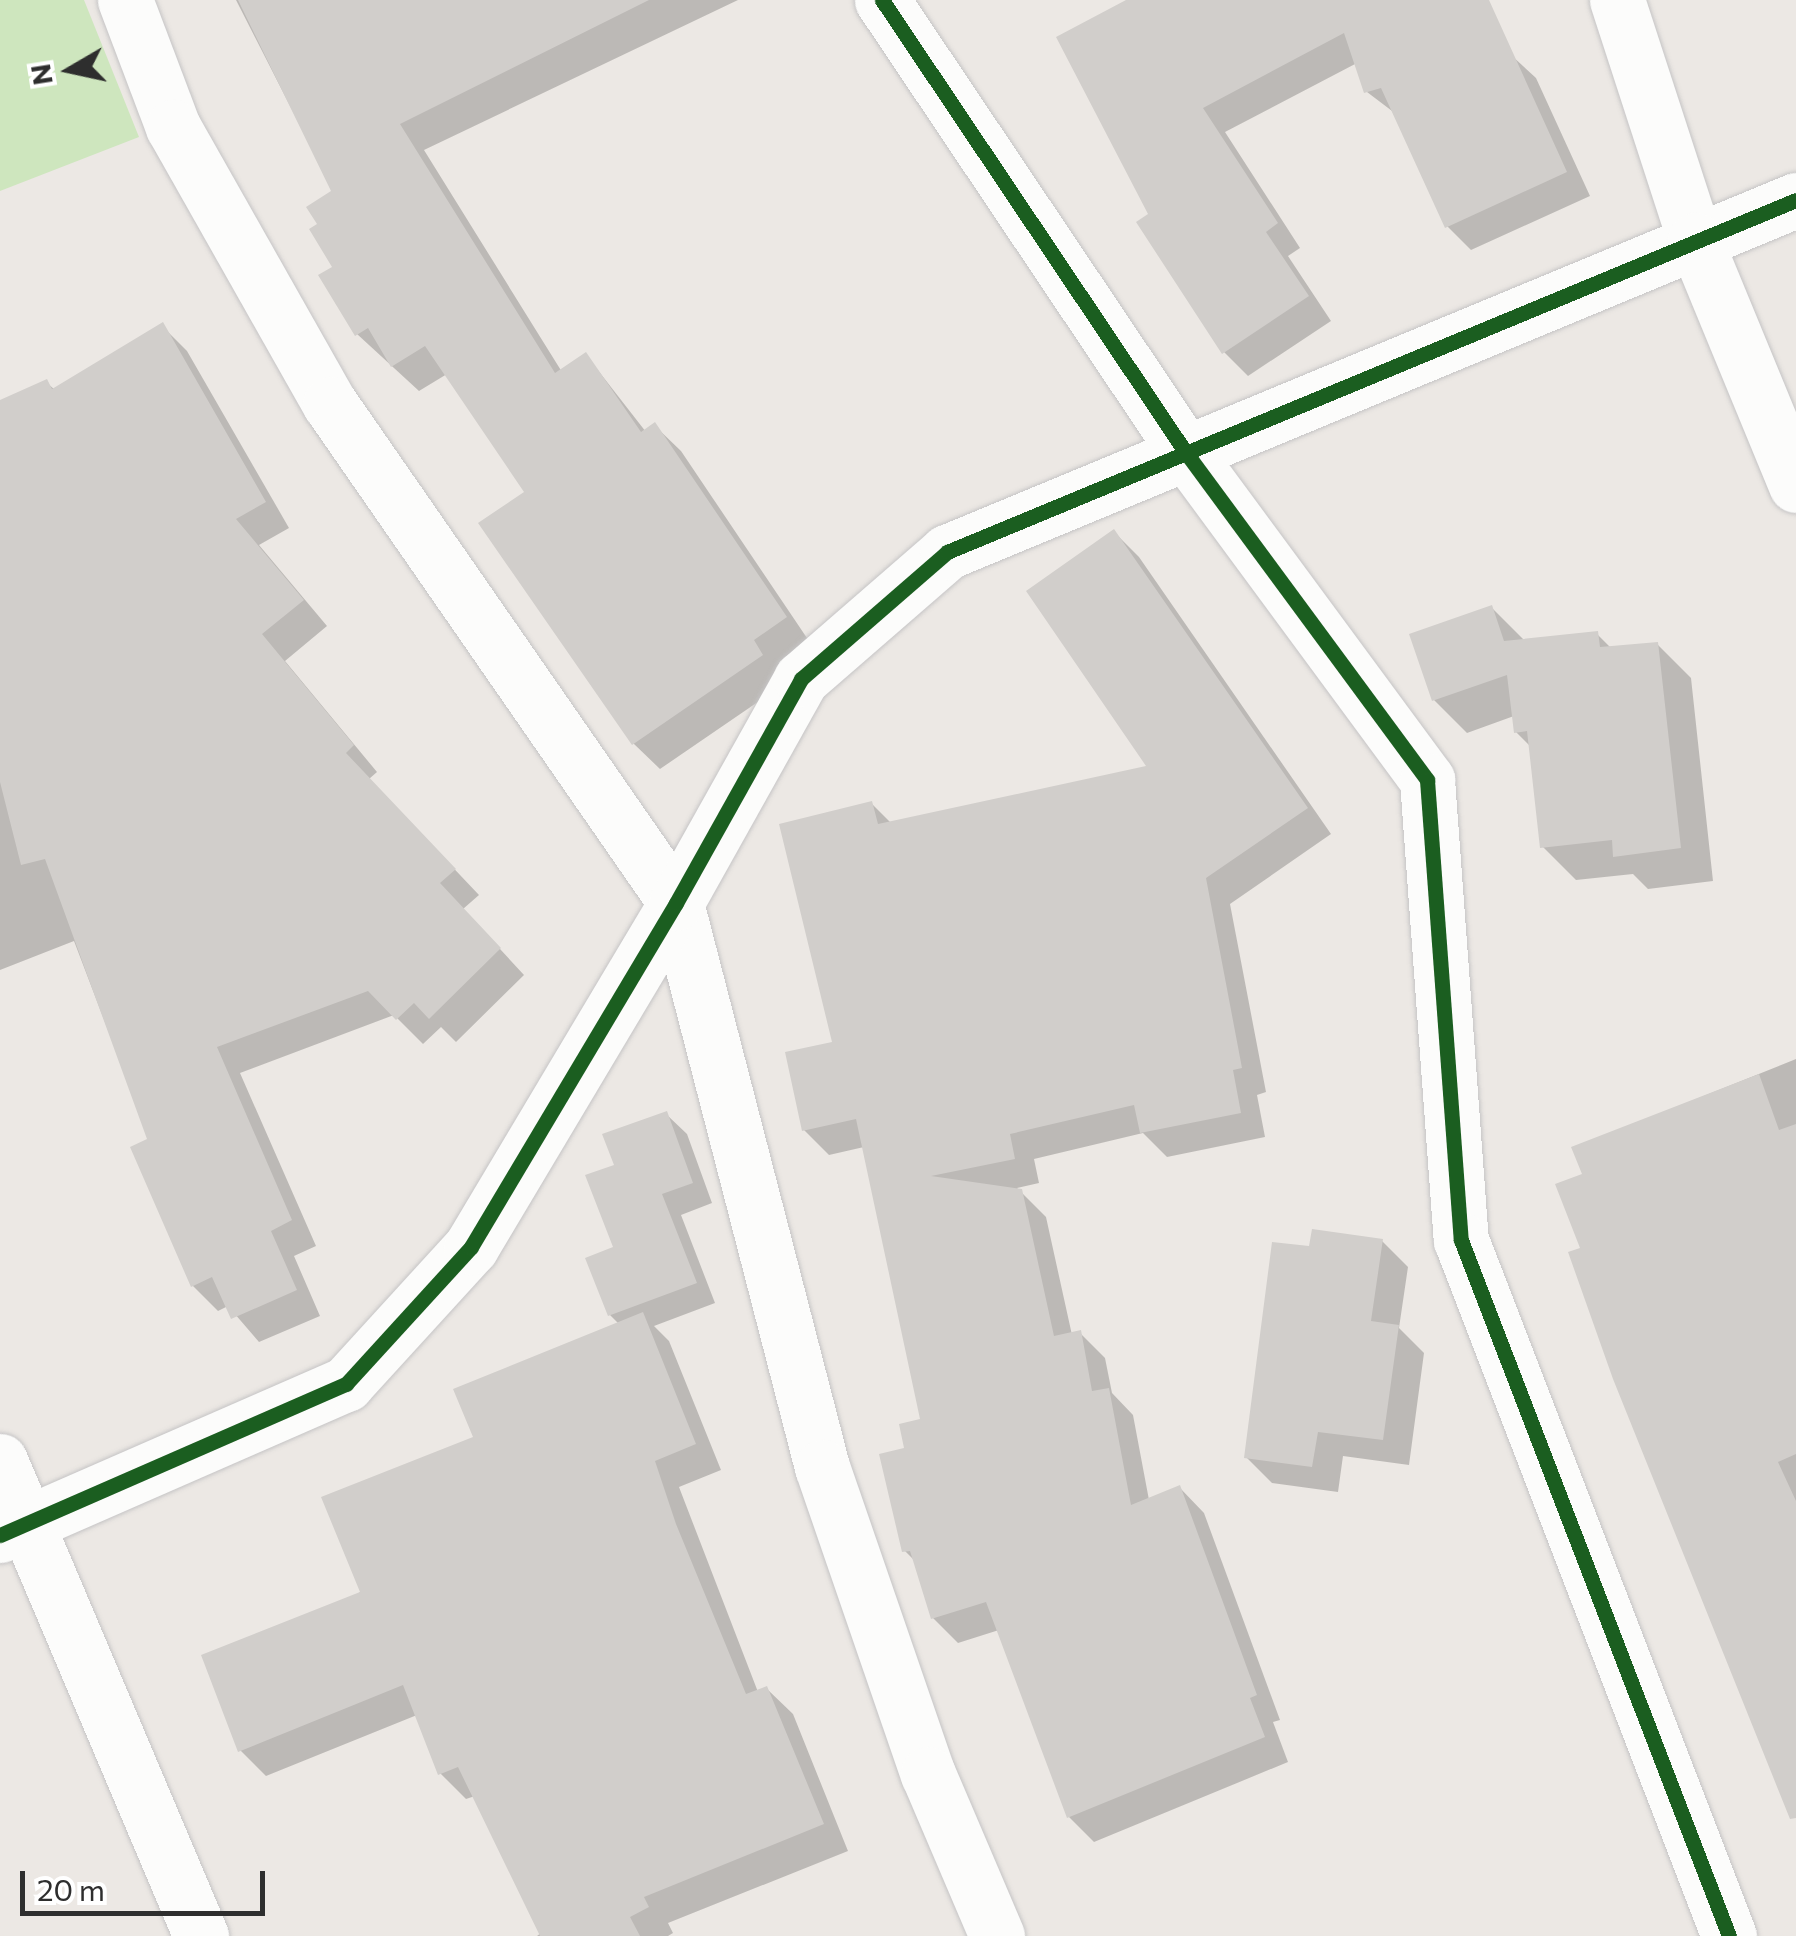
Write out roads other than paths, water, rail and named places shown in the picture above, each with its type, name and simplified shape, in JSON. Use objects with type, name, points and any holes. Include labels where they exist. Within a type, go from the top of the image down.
[{"type":"street","points":[[125,0],[173,127],[330,404],[676,904],[822,1467],[928,1774],[998,1936]]},
{"type":"street","points":[[882,0],[1184,450],[1427,780],[1461,1240],[1728,1936]]},
{"type":"street","points":[[1616,0],[1694,240],[1796,485]]},
{"type":"street","points":[[13,1529],[346,1384],[470,1247],[676,904],[801,679],[947,552],[1184,450],[1796,200]]},
{"type":"street","points":[[0,1460],[13,1529],[202,1936]]}]
